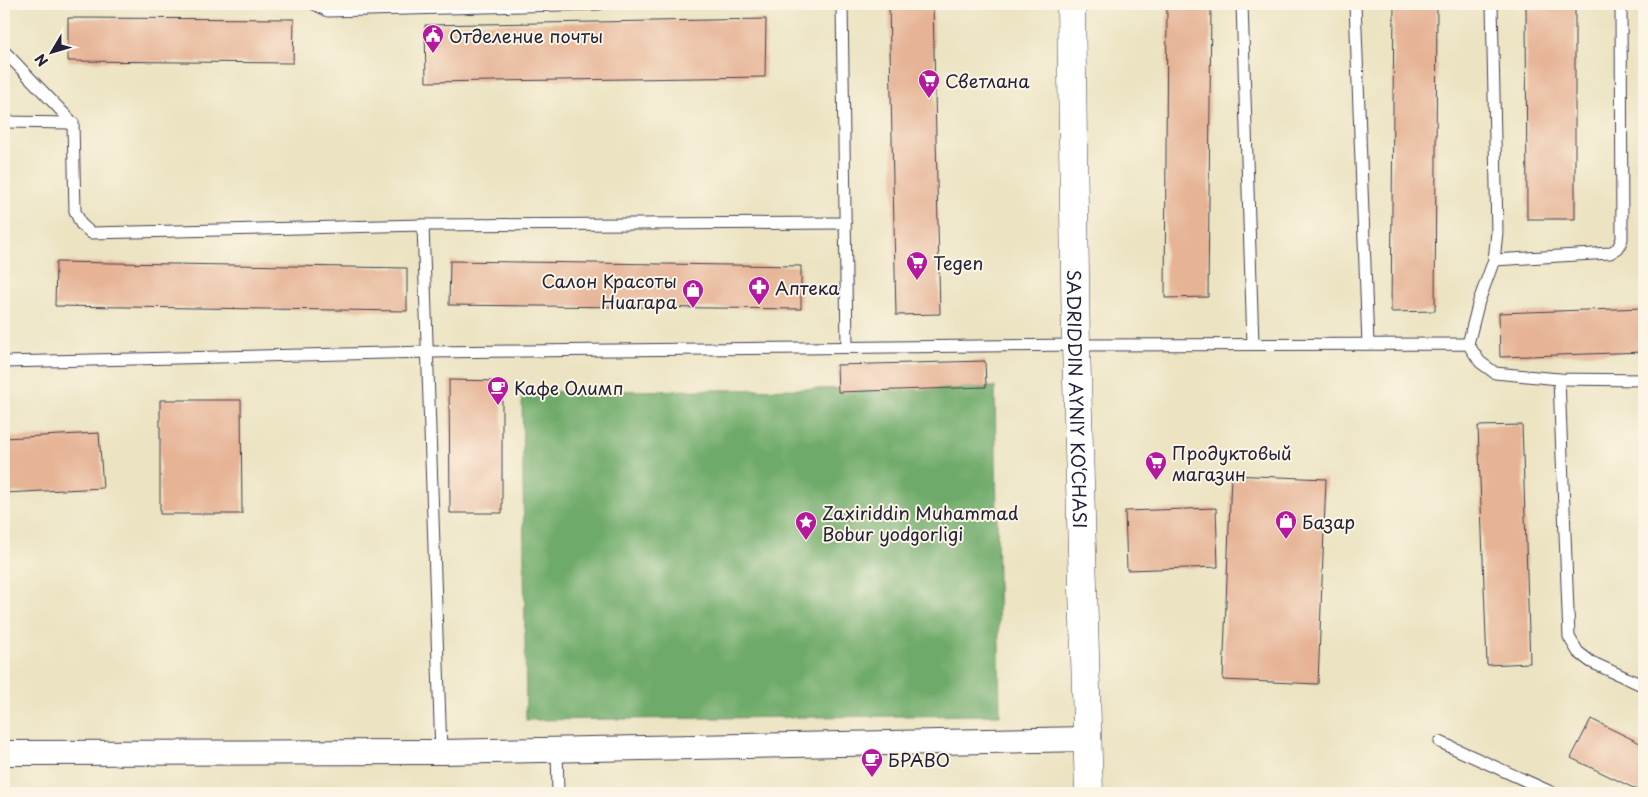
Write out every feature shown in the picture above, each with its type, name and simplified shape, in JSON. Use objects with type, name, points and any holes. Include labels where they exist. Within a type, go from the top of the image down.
[{"type":"street","name":"SADRIDDIN AYNIY KO‘CHASI","points":[[1071,4],[1076,345],[1089,793]]},
{"type":"street","points":[[4,753],[442,752],[1088,739]]},
{"type":"lane","points":[[314,4],[328,10],[598,4]]},
{"type":"lane","points":[[842,4],[847,347]]},
{"type":"lane","points":[[1242,4],[1253,344]]},
{"type":"lane","points":[[1355,4],[1368,344]]},
{"type":"lane","points":[[1492,4],[1497,232],[1494,260],[1479,301],[1468,344],[1480,362],[1496,373],[1559,379],[1644,380]]},
{"type":"lane","points":[[1494,260],[1610,253],[1618,248],[1622,239],[1620,4]]},
{"type":"lane","points":[[4,51],[73,124],[75,211],[81,224],[91,233],[423,225],[845,223]]},
{"type":"lane","points":[[4,122],[73,124]]},
{"type":"lane","points":[[423,225],[442,752]]},
{"type":"lane","points":[[4,362],[429,352],[1076,345],[1468,344]]},
{"type":"lane","points":[[1559,379],[1569,638],[1578,652],[1591,662],[1644,686]]},
{"type":"lane","points":[[1440,742],[1554,793]]},
{"type":"lane","points":[[556,749],[558,793]]},
{"type":"green space","points":[[995,387],[1000,715],[526,720],[522,392]]},
{"type":"building","points":[[889,4],[933,4],[940,314],[896,315]]},
{"type":"building","points":[[1167,4],[1211,4],[1208,297],[1165,298]]},
{"type":"building","points":[[1394,4],[1437,4],[1435,311],[1391,312]]},
{"type":"building","points":[[1526,4],[1575,4],[1575,219],[1527,219]]},
{"type":"building","points":[[68,18],[294,19],[293,63],[68,61]]},
{"type":"building","points":[[766,19],[765,77],[426,82],[425,25]]},
{"type":"building","points":[[450,261],[801,266],[801,309],[449,305]]},
{"type":"building","points":[[56,262],[407,268],[407,311],[55,306]]},
{"type":"building","points":[[1644,308],[1644,352],[1500,357],[1499,313]]},
{"type":"building","points":[[985,361],[986,387],[838,392],[837,365]]},
{"type":"building","points":[[449,380],[502,381],[502,513],[450,513]]},
{"type":"building","points":[[160,400],[241,400],[242,514],[160,514]]},
{"type":"building","points":[[1522,425],[1530,663],[1487,665],[1478,426]]},
{"type":"building","points":[[99,433],[103,488],[4,493],[4,438]]},
{"type":"building","points":[[1231,475],[1326,479],[1318,684],[1223,680]]},
{"type":"building","points":[[1216,508],[1218,567],[1127,570],[1125,511]]},
{"type":"building","points":[[1591,719],[1644,745],[1644,793],[1571,758]]},
{"type":"place","name":"Отделение почты","points":[[433,54]]},
{"type":"place","name":"Светлана","points":[[929,99]]},
{"type":"place","name":"Tegen","points":[[917,281]]},
{"type":"place","name":"Аптека","points":[[759,306]]},
{"type":"place","name":"Салон Красоты Ниагара","points":[[693,309]]},
{"type":"place","name":"Кафе Олимп","points":[[498,406]]},
{"type":"place","name":"Продуктовый магазин","points":[[1156,481]]},
{"type":"place","name":"Базар","points":[[1286,540]]},
{"type":"place","name":"Zaxiriddin Muhammad Bobur yodgorligi","points":[[806,541]]},
{"type":"place","name":"БРАВО","points":[[872,778]]}]
